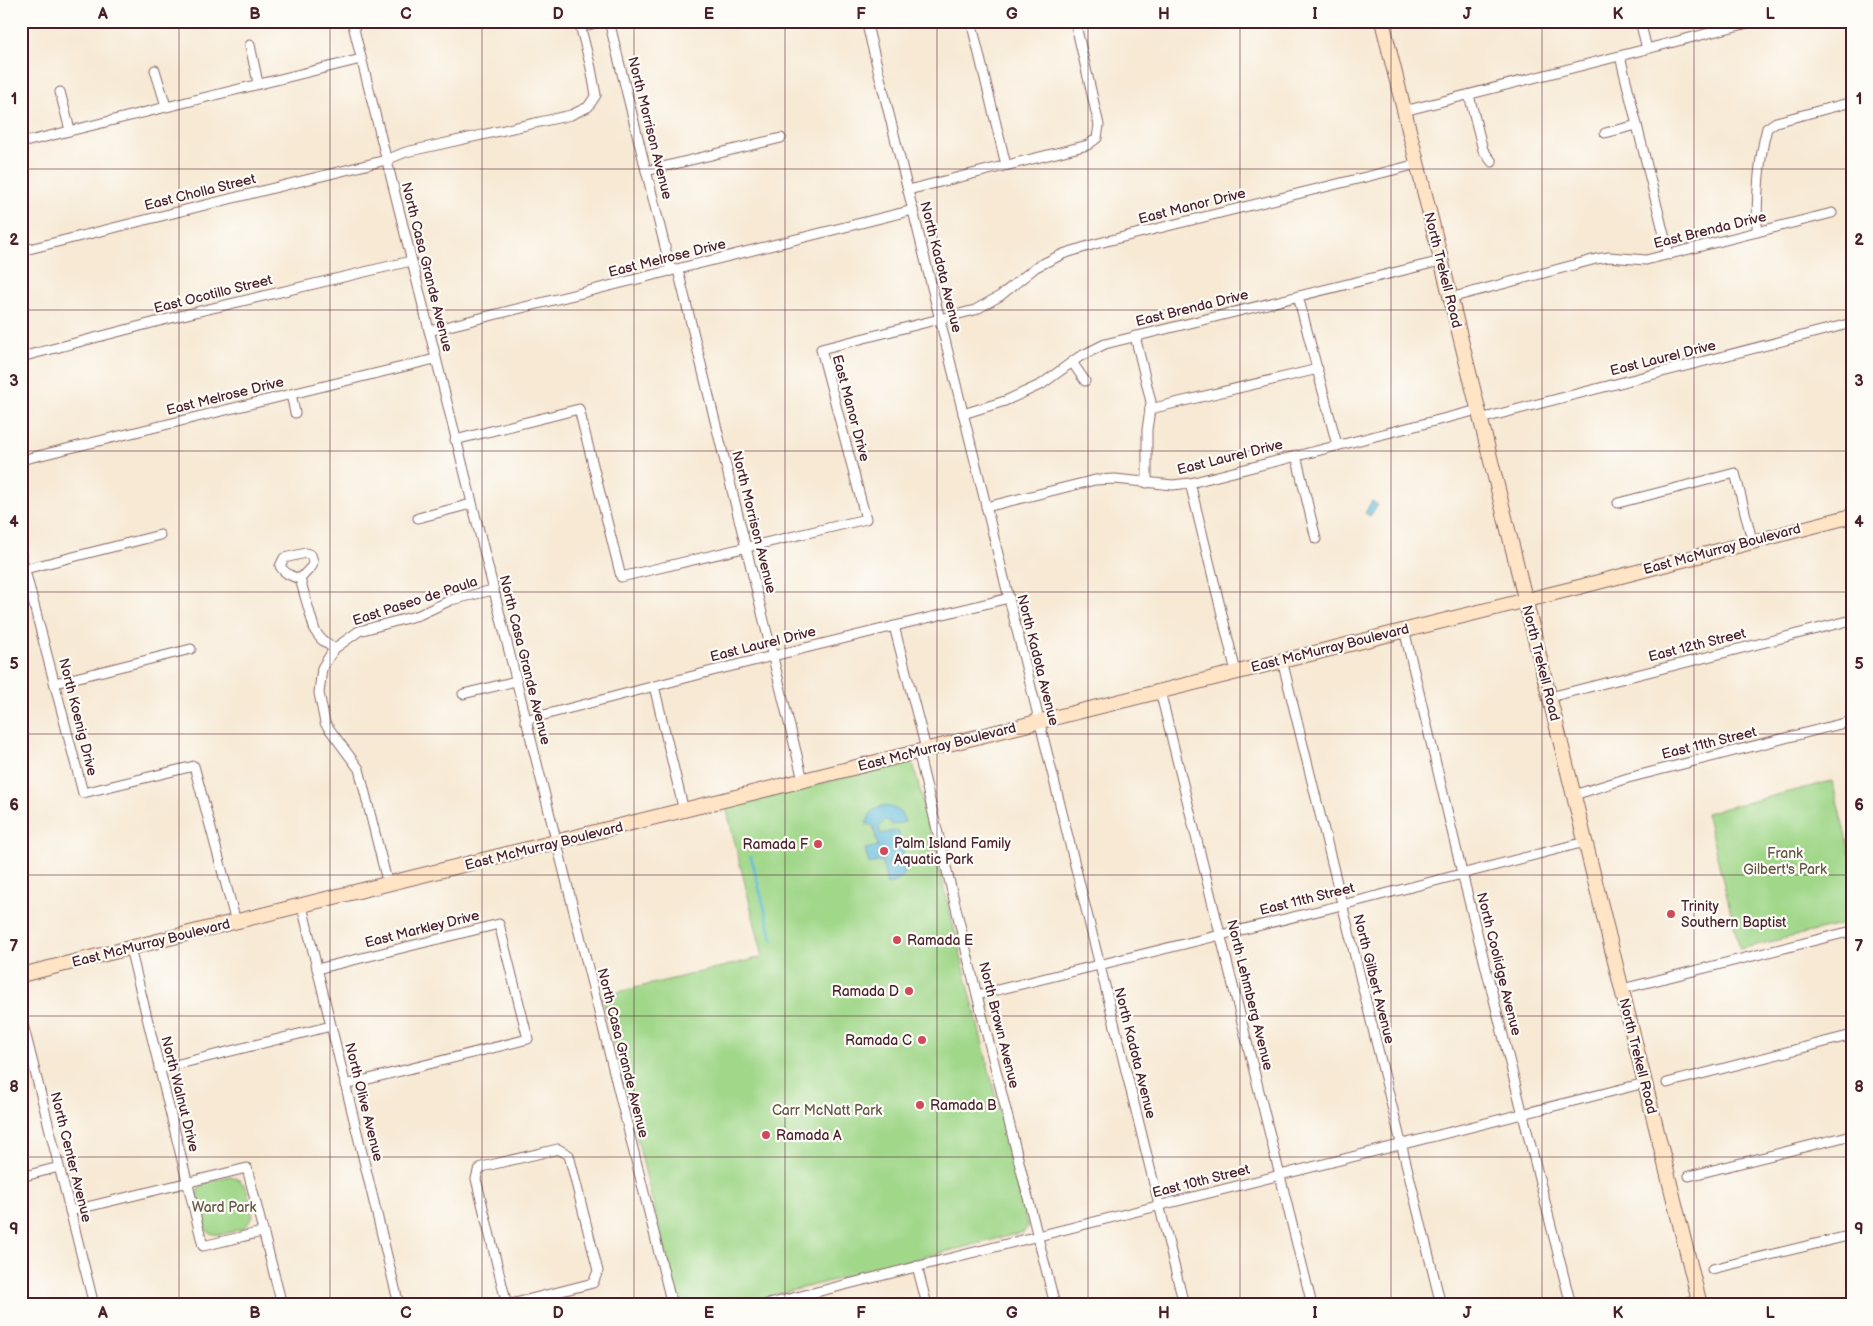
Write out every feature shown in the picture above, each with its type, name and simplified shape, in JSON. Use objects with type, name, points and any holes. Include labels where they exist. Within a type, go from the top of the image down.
[{"type":"street","name":"North Casa Grande Avenue","points":[[352,21],[672,1305]]},
{"type":"street","points":[[580,24],[604,21]]},
{"type":"street","name":"North Morrison Avenue","points":[[609,21],[646,171],[675,270],[803,780]]},
{"type":"street","name":"North Kadota Avenue","points":[[866,21],[1184,1305]]},
{"type":"street","points":[[971,21],[1006,165]]},
{"type":"street","points":[[908,190],[1088,145],[1097,138],[1099,125],[1074,21]]},
{"type":"street","name":"North Trekell Road","points":[[1382,21],[1699,1302]]},
{"type":"street","points":[[1640,21],[1647,50]]},
{"type":"street","points":[[1404,110],[1756,21]]},
{"type":"street","name":"East Cholla Street","points":[[21,251],[386,160],[406,152],[571,115],[588,107],[596,95],[580,24]]},
{"type":"street","points":[[250,45],[258,83]]},
{"type":"street","points":[[1620,56],[1669,255]]},
{"type":"street","points":[[21,143],[361,59]]},
{"type":"street","points":[[155,70],[166,106]]},
{"type":"street","points":[[60,92],[70,130]]},
{"type":"street","points":[[1468,95],[1483,150],[1492,162]]},
{"type":"street","points":[[1757,232],[1757,208],[1766,128],[1776,122],[1852,102]]},
{"type":"street","points":[[1605,133],[1637,125]]},
{"type":"street","points":[[646,171],[781,138]]},
{"type":"street","name":"East Manor Drive","points":[[456,440],[579,409],[621,577],[866,519],[821,349],[975,310],[1000,296],[1036,267],[1063,254],[1104,242],[1418,164]]},
{"type":"street","name":"East Melrose Drive","points":[[428,331],[912,210]]},
{"type":"street","name":"East Brenda Drive","points":[[1450,298],[1596,259],[1616,257],[1646,260],[1832,213]]},
{"type":"street","name":"East Ocotillo Street","points":[[21,357],[411,261]]},
{"type":"street","name":"East Brenda Drive","points":[[963,414],[1005,401],[1042,384],[1072,362],[1105,344],[1441,261]]},
{"type":"street","points":[[1298,296],[1338,445]]},
{"type":"street","name":"East Laurel Drive","points":[[986,507],[1095,480],[1115,479],[1173,486],[1190,483],[1296,455],[1479,414],[1852,323]]},
{"type":"street","points":[[1135,336],[1151,402],[1147,430],[1147,483]]},
{"type":"street","name":"East Melrose Drive","points":[[21,460],[435,359]]},
{"type":"street","points":[[1072,362],[1085,381]]},
{"type":"street","points":[[1150,409],[1318,369]]},
{"type":"street","points":[[291,394],[295,413]]},
{"type":"street","points":[[1296,455],[1316,539]]},
{"type":"street","points":[[1618,503],[1735,473],[1752,540]]},
{"type":"street","points":[[1190,483],[1236,672]]},
{"type":"street","points":[[418,518],[471,504]]},
{"type":"street","name":"East McMurray Boulevard","points":[[21,976],[1525,600],[1752,540],[1852,516]]},
{"type":"street","points":[[25,569],[160,535]]},
{"type":"street","name":"North Koenig Drive","points":[[21,555],[83,793],[194,766],[236,922]]},
{"type":"street","points":[[300,579],[315,630],[321,639],[334,649]]},
{"type":"street","name":"East Paseo de Paula","points":[[388,885],[359,769],[324,723],[319,693],[322,668],[334,649],[359,631],[419,615],[451,600],[493,590]]},
{"type":"street","name":"East Laurel Drive","points":[[525,720],[1009,598]]},
{"type":"street","name":"East 12th Street","points":[[1550,697],[1852,620]]},
{"type":"street","name":"North Brown Avenue","points":[[894,626],[977,995],[1055,1305]]},
{"type":"street","name":"North Coolidge Avenue","points":[[1404,629],[1462,873],[1571,1305]]},
{"type":"street","points":[[55,683],[191,649]]},
{"type":"street","name":"North Gilbert Avenue","points":[[1282,660],[1400,1145],[1441,1305]]},
{"type":"street","points":[[463,694],[516,681]]},
{"type":"street","points":[[654,686],[684,811]]},
{"type":"street","name":"North Lehmberg Avenue","points":[[1160,691],[1312,1305]]},
{"type":"street","name":"East 11th Street","points":[[1574,794],[1628,778],[1852,721]]},
{"type":"street","name":"East 11th Street","points":[[977,995],[1342,905],[1585,842]]},
{"type":"street","name":"North Olive Avenue","points":[[302,906],[399,1305]]},
{"type":"street","name":"East Markley Drive","points":[[317,969],[499,924],[528,1040],[345,1085]]},
{"type":"street","points":[[1622,989],[1852,931]]},
{"type":"street","name":"North Walnut Drive","points":[[130,948],[203,1246],[262,1232]]},
{"type":"street","name":"North Center Avenue","points":[[21,1016],[94,1305]]},
{"type":"street","points":[[159,1069],[331,1026]]},
{"type":"street","points":[[1667,1083],[1852,1035]]},
{"type":"street","name":"East 10th Street","points":[[764,1305],[796,1301],[917,1266],[1645,1083]]},
{"type":"street","points":[[1689,1176],[1852,1135]]},
{"type":"street","points":[[558,1149],[569,1155],[598,1271],[593,1283],[507,1305],[476,1179],[478,1171],[482,1167],[558,1149]]},
{"type":"street","points":[[21,1177],[59,1167]]},
{"type":"street","points":[[70,1211],[247,1168],[282,1305]]},
{"type":"street","points":[[1712,1269],[1852,1235]]},
{"type":"street","points":[[917,1266],[926,1305]]},
{"type":"street","points":[[1678,1305],[1699,1302]]},
{"type":"green space","name":"Carr McNatt Park","points":[[908,762],[914,766],[1028,1227],[1024,1232],[735,1305],[678,1305],[602,996],[763,957],[726,807]]},
{"type":"green space","name":"Frank Gilbert's Park","points":[[1832,781],[1852,861],[1852,922],[1740,949],[1706,813]]},
{"type":"green space","name":"Ward Park","points":[[230,1176],[237,1178],[245,1186],[253,1216],[245,1228],[218,1235],[210,1233],[201,1220],[197,1206],[198,1190],[212,1180]]},
{"type":"water","points":[[1372,501],[1378,505],[1370,516],[1365,513]]},
{"type":"water","points":[[882,806],[897,810],[905,822],[892,825],[885,820],[879,827],[881,834],[898,830],[905,858],[888,862],[888,865],[906,861],[906,870],[902,877],[896,882],[887,885],[882,861],[869,864],[865,849],[878,846],[873,825],[866,824],[872,811]]},
{"type":"waterway","points":[[751,857],[773,941]]},
{"type":"place","name":"Ramada F","points":[[818,844]]},
{"type":"place","name":"Palm Island Family Aquatic Park","points":[[884,851]]},
{"type":"place","name":"Trinity Southern Baptist","points":[[1671,914]]},
{"type":"place","name":"Ramada E","points":[[897,940]]},
{"type":"place","name":"Ramada D","points":[[909,991]]},
{"type":"place","name":"Ramada C","points":[[922,1040]]},
{"type":"place","name":"Ramada B","points":[[920,1105]]},
{"type":"place","name":"Ramada A","points":[[766,1135]]}]
